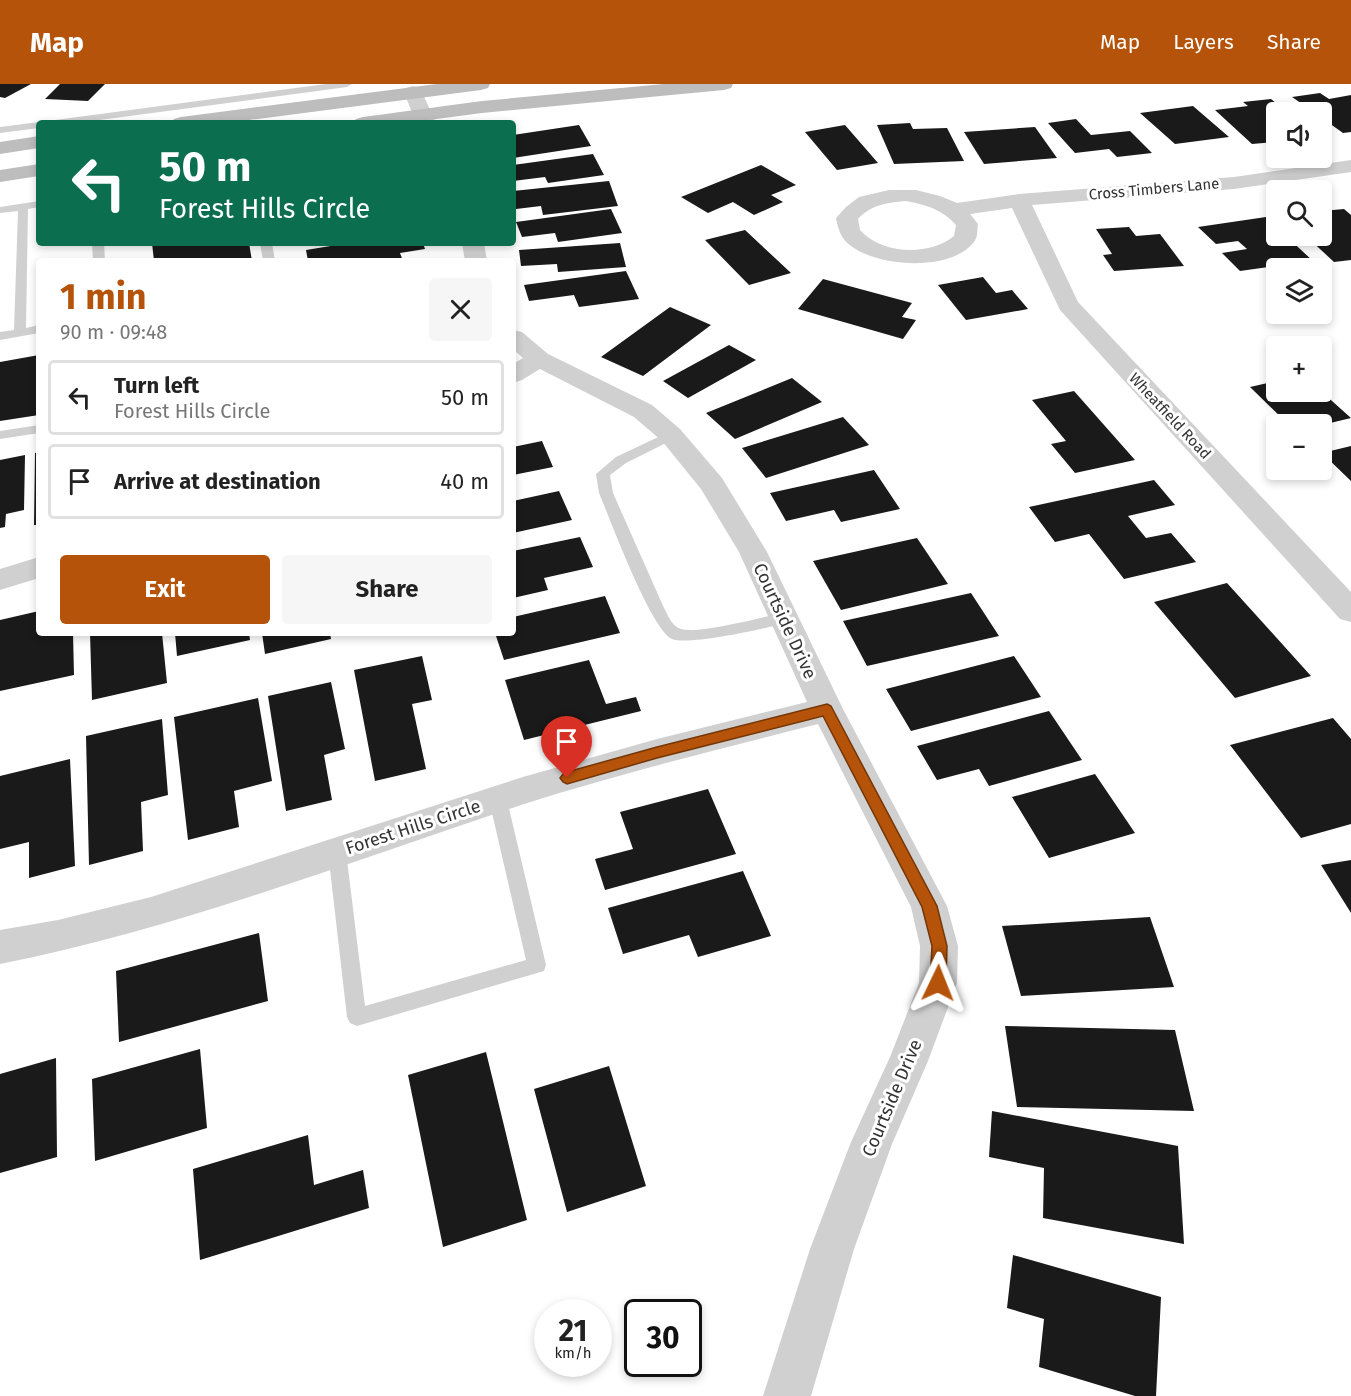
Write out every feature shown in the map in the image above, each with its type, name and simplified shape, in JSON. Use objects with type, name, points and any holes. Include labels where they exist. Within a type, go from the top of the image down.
[{"type":"main road","points":[[203,120],[481,84]]},
{"type":"main road","points":[[409,120],[724,84]]},
{"type":"main road","points":[[274,120],[323,104]]},
{"type":"main road","points":[[0,148],[36,142]]},
{"type":"main road","points":[[0,176],[36,170]]},
{"type":"street","points":[[413,92],[424,119]]},
{"type":"street","name":"Cross Timbers Lane","points":[[956,210],[967,224],[965,239],[949,251],[923,256],[894,255],[867,247],[850,233],[848,218],[858,206],[879,197],[897,196],[934,200],[956,210],[1019,200],[1234,183],[1351,166]]},
{"type":"street","name":"Wheatfield Road","points":[[1019,200],[1068,305],[1351,611]]},
{"type":"street","name":"Courtside Drive","points":[[516,344],[526,367],[605,390],[643,411],[671,435],[712,484],[753,552],[827,710],[929,906],[939,946],[938,983],[908,1061],[872,1142],[832,1249],[787,1396]]},
{"type":"street","points":[[0,580],[36,568]]},
{"type":"street","name":"Forest Hills Circle","points":[[0,947],[58,936],[151,913],[498,800],[657,752],[827,710]]},
{"type":"lane","points":[[77,120],[347,84]]},
{"type":"lane","points":[[0,130],[36,125]]},
{"type":"lane","points":[[0,210],[36,204]]},
{"type":"lane","points":[[20,332],[22,206]]},
{"type":"lane","points":[[0,336],[36,329]]},
{"type":"lane","points":[[0,435],[36,429]]},
{"type":"lane","points":[[671,435],[621,460],[603,474],[606,493],[656,608],[668,629],[678,635],[704,634],[784,618]]},
{"type":"lane","points":[[337,852],[357,1017],[537,965],[498,800]]},
{"type":"building","points":[[0,84],[31,84],[5,98],[0,97]]},
{"type":"building","points":[[60,84],[105,84],[88,101],[45,99]]},
{"type":"building","points":[[1320,93],[1329,99],[1351,95],[1351,132],[1343,133],[1332,125],[1332,102],[1299,102],[1292,97]]},
{"type":"building","points":[[1271,99],[1275,102],[1266,102],[1266,143],[1252,144],[1215,110],[1248,106],[1243,102]]},
{"type":"building","points":[[1193,106],[1229,137],[1175,144],[1140,113]]},
{"type":"building","points":[[1076,119],[1091,135],[1130,131],[1152,153],[1117,157],[1109,149],[1075,153],[1048,123]]},
{"type":"building","points":[[910,123],[913,129],[947,128],[964,161],[894,164],[877,125]]},
{"type":"building","points":[[579,125],[591,146],[516,158],[516,135]]},
{"type":"building","points":[[845,125],[878,163],[837,170],[805,132]]},
{"type":"building","points":[[1035,127],[1057,158],[984,164],[964,132]]},
{"type":"building","points":[[593,154],[604,175],[548,183],[545,177],[516,181],[516,165]]},
{"type":"building","points":[[761,165],[796,185],[771,195],[783,202],[754,215],[733,202],[708,213],[681,197]]},
{"type":"building","points":[[609,181],[618,206],[543,215],[541,206],[516,209],[516,191]]},
{"type":"building","points":[[611,209],[622,233],[558,242],[555,233],[522,237],[516,222]]},
{"type":"building","points":[[1344,209],[1351,215],[1351,260],[1334,262],[1317,246],[1332,246],[1332,210]]},
{"type":"building","points":[[1266,217],[1266,246],[1297,246],[1310,258],[1266,258],[1266,267],[1240,271],[1222,253],[1247,249],[1238,241],[1216,244],[1198,227]]},
{"type":"building","points":[[1129,227],[1136,236],[1160,234],[1184,266],[1114,271],[1103,255],[1112,254],[1096,229]]},
{"type":"building","points":[[745,230],[791,273],[749,285],[705,240]]},
{"type":"building","points":[[620,243],[626,267],[558,272],[557,264],[521,266],[519,250]]},
{"type":"building","points":[[152,246],[250,246],[252,258],[154,258]]},
{"type":"building","points":[[331,246],[424,246],[425,249],[400,253],[402,258],[307,258],[306,250]]},
{"type":"building","points":[[626,271],[639,299],[579,307],[574,295],[529,301],[524,285]]},
{"type":"building","points":[[983,277],[996,293],[1012,290],[1028,309],[966,320],[938,285]]},
{"type":"building","points":[[823,279],[912,303],[902,317],[916,320],[903,339],[798,309]]},
{"type":"building","points":[[670,307],[711,325],[643,376],[601,357]]},
{"type":"building","points":[[729,345],[756,360],[688,398],[663,381]]},
{"type":"building","points":[[36,356],[36,415],[0,421],[0,362]]},
{"type":"building","points":[[792,378],[822,402],[735,439],[706,413]]},
{"type":"building","points":[[1266,383],[1266,402],[1332,401],[1351,418],[1332,423],[1332,414],[1278,414],[1250,387]]},
{"type":"building","points":[[1074,391],[1135,460],[1075,473],[1051,444],[1066,441],[1032,400]]},
{"type":"building","points":[[843,417],[869,445],[766,478],[742,448]]},
{"type":"building","points":[[542,441],[553,467],[516,474],[516,446]]},
{"type":"building","points":[[1351,446],[1351,481],[1332,463],[1332,451]]},
{"type":"building","points":[[35,453],[36,525],[34,525]]},
{"type":"building","points":[[25,455],[24,510],[6,514],[5,527],[0,528],[0,460]]},
{"type":"building","points":[[874,470],[900,509],[841,522],[834,510],[786,521],[770,493]]},
{"type":"building","points":[[1154,480],[1175,505],[1128,516],[1146,538],[1171,533],[1196,562],[1124,579],[1089,534],[1055,542],[1029,507]]},
{"type":"building","points":[[559,491],[572,520],[516,532],[516,500]]},
{"type":"building","points":[[580,537],[593,567],[544,578],[548,590],[516,597],[516,550]]},
{"type":"building","points":[[917,538],[948,584],[841,610],[813,561]]},
{"type":"building","points":[[1227,583],[1311,676],[1235,698],[1154,602]]},
{"type":"building","points":[[971,593],[999,636],[867,666],[843,621]]},
{"type":"building","points":[[605,596],[620,633],[504,660],[496,636],[516,636],[516,616]]},
{"type":"building","points":[[36,612],[36,636],[73,636],[74,675],[0,691],[0,620]]},
{"type":"building","points":[[90,636],[162,636],[167,683],[92,700]]},
{"type":"building","points":[[175,636],[249,636],[250,640],[177,656]]},
{"type":"building","points":[[262,636],[330,636],[331,639],[265,654]]},
{"type":"building","points":[[422,656],[432,700],[412,704],[426,769],[375,781],[354,670]]},
{"type":"building","points":[[1014,656],[1041,697],[911,731],[886,689]]},
{"type":"building","points":[[589,660],[606,704],[636,697],[641,711],[524,740],[505,680]]},
{"type":"building","points":[[331,682],[345,749],[324,755],[332,800],[286,811],[268,696]]},
{"type":"building","points":[[258,698],[272,781],[234,791],[239,827],[188,840],[174,717]]},
{"type":"building","points":[[1049,711],[1082,760],[989,786],[979,769],[937,780],[917,746]]},
{"type":"building","points":[[1333,718],[1351,739],[1351,824],[1301,838],[1230,745]]},
{"type":"building","points":[[162,719],[168,795],[141,802],[143,851],[89,865],[86,736]]},
{"type":"building","points":[[70,759],[75,866],[29,878],[29,842],[0,849],[0,776]]},
{"type":"building","points":[[1095,774],[1135,833],[1049,858],[1012,797]]},
{"type":"building","points":[[708,789],[736,854],[605,890],[595,859],[633,849],[620,812]]},
{"type":"building","points":[[1351,860],[1351,913],[1321,865]]},
{"type":"building","points":[[743,871],[771,936],[698,957],[689,935],[623,954],[608,908]]},
{"type":"building","points":[[1150,917],[1174,987],[1021,996],[1002,926]]},
{"type":"building","points":[[259,933],[268,1001],[119,1042],[116,971]]},
{"type":"building","points":[[1005,1026],[1175,1030],[1194,1111],[1017,1107]]},
{"type":"building","points":[[200,1049],[207,1128],[95,1161],[92,1079]]},
{"type":"building","points":[[486,1052],[527,1220],[443,1247],[408,1075]]},
{"type":"building","points":[[56,1058],[57,1157],[0,1173],[0,1074]]},
{"type":"building","points":[[609,1066],[646,1186],[567,1212],[534,1089]]},
{"type":"building","points":[[992,1111],[1178,1146],[1184,1244],[1043,1218],[1044,1168],[989,1157]]},
{"type":"building","points":[[308,1135],[314,1185],[363,1170],[369,1208],[200,1260],[193,1169]]},
{"type":"building","points":[[1013,1255],[1161,1297],[1156,1396],[1135,1396],[1039,1367],[1044,1319],[1007,1308]]},
{"type":"route","points":[[567,778],[657,752],[827,710],[929,906],[939,946],[938,983]]}]
